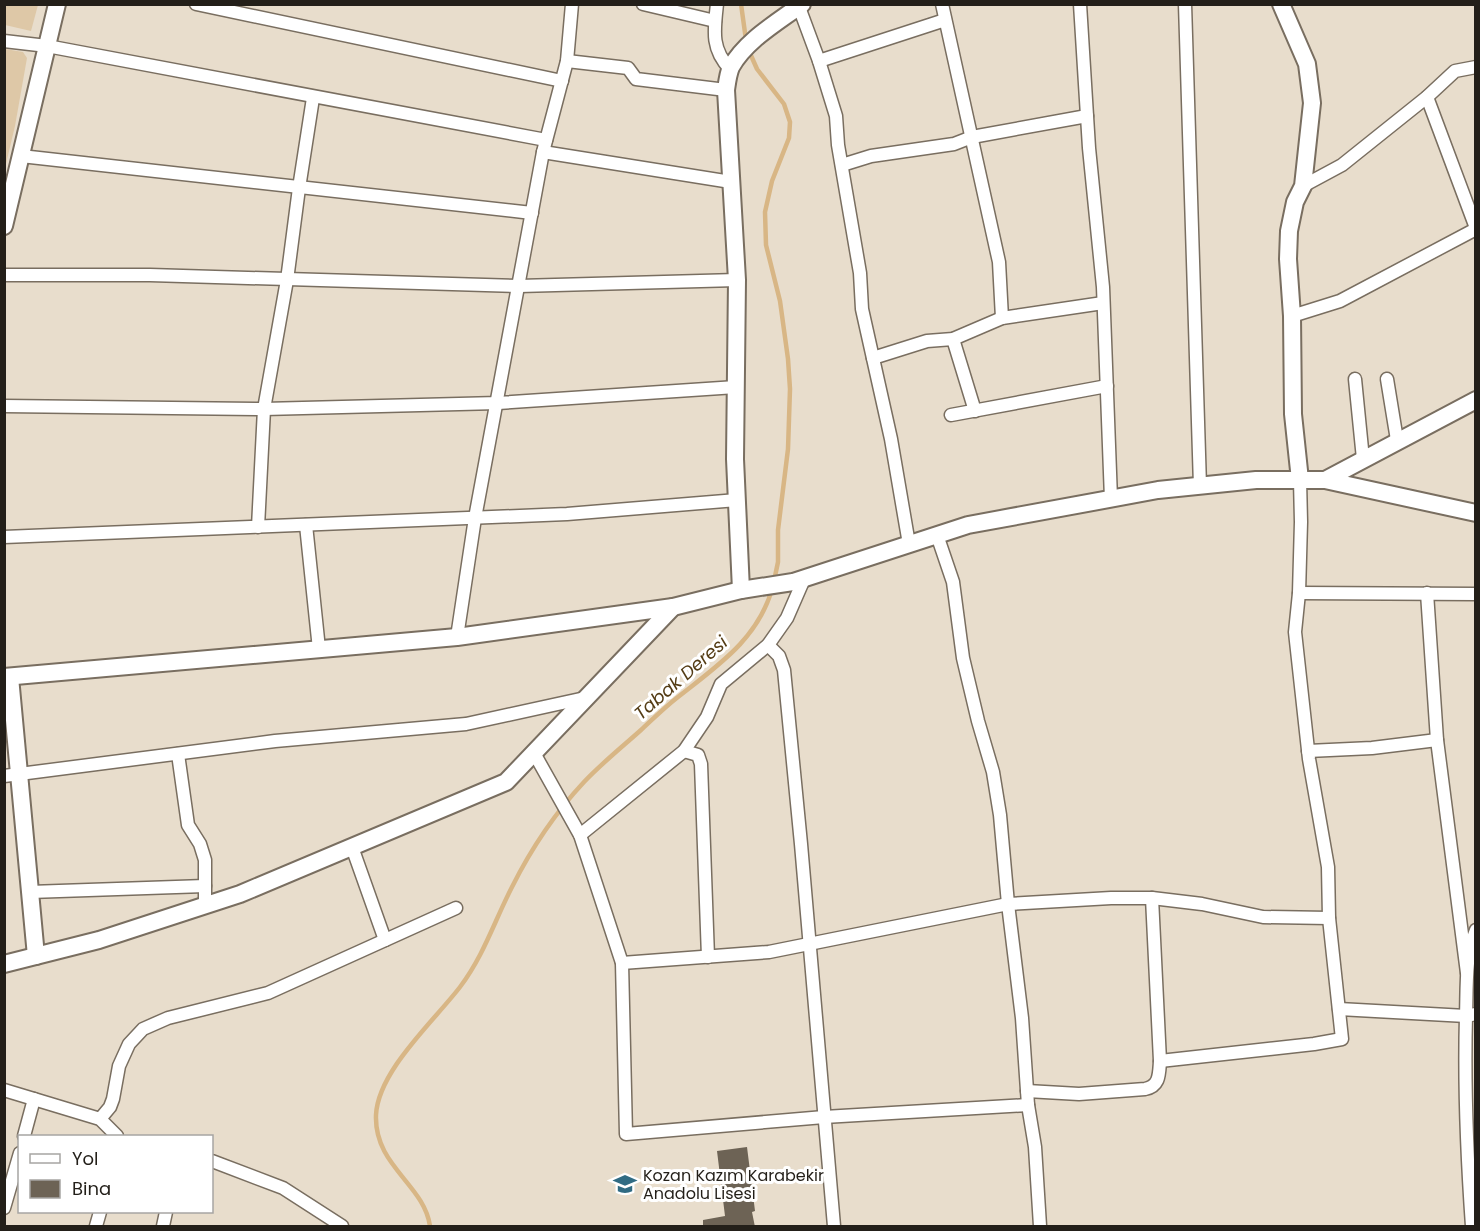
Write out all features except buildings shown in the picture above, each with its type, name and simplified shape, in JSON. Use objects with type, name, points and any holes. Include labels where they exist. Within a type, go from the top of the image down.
[{"type":"street","points":[[4,226],[57,4]]},
{"type":"street","points":[[196,4],[562,81]]},
{"type":"street","points":[[457,637],[475,518],[532,213],[545,146],[567,62],[572,4]]},
{"type":"street","points":[[643,4],[715,21]]},
{"type":"street","points":[[717,4],[715,21],[718,54],[734,64]]},
{"type":"street","points":[[942,4],[999,262],[1002,318]]},
{"type":"street","points":[[1080,4],[1103,303],[1111,499]]},
{"type":"street","points":[[1185,4],[1200,486]]},
{"type":"street","points":[[1160,1061],[1342,1040],[1329,918],[1328,867],[1308,751],[1295,632],[1299,593],[1301,522],[1300,480],[1293,414],[1292,316],[1288,259],[1289,231],[1295,201],[1303,186],[1312,103],[1307,64],[1281,4]]},
{"type":"street","points":[[747,589],[735,459],[737,280],[726,90],[734,64],[760,34],[801,6],[836,116],[838,145],[860,273],[862,309],[891,439],[909,544]]},
{"type":"street","points":[[819,61],[945,20]]},
{"type":"street","points":[[4,41],[47,46],[731,182]]},
{"type":"street","points":[[567,62],[628,68],[636,79],[726,90]]},
{"type":"street","points":[[1303,186],[1342,165],[1427,97],[1455,71],[1476,67]]},
{"type":"street","points":[[1292,316],[1340,301],[1476,229],[1427,97]]},
{"type":"street","points":[[258,527],[264,409],[287,280],[298,188],[313,98]]},
{"type":"street","points":[[842,165],[871,156],[954,144],[972,137],[1087,116]]},
{"type":"street","points":[[21,156],[532,213]]},
{"type":"street","points":[[4,275],[150,276],[519,286],[737,280]]},
{"type":"street","points":[[873,358],[927,341],[953,339],[1002,318],[1103,303]]},
{"type":"street","points":[[953,339],[975,411]]},
{"type":"street","points":[[1355,379],[1363,459]]},
{"type":"street","points":[[1387,379],[1397,440]]},
{"type":"street","points":[[951,415],[1107,386]]},
{"type":"street","points":[[4,406],[264,409],[498,403],[736,387]]},
{"type":"street","points":[[1324,480],[1476,400]]},
{"type":"street","points":[[36,956],[30,892],[12,775],[7,677],[457,637],[673,607],[747,589],[798,580],[968,525],[1158,490],[1256,480],[1324,480],[1476,513]]},
{"type":"street","points":[[4,537],[567,514],[737,500]]},
{"type":"street","points":[[306,525],[319,649]]},
{"type":"street","points":[[937,535],[953,582],[963,658],[993,772],[1000,815],[1022,1018],[1028,1105],[1035,1147],[1040,1227]]},
{"type":"street","points":[[580,835],[684,751],[707,717],[721,684],[768,645],[787,618],[798,580]]},
{"type":"street","points":[[1299,593],[1476,594]]},
{"type":"street","points":[[1427,593],[1437,740],[1471,1015],[1472,1227]]},
{"type":"street","points":[[4,964],[99,940],[240,894],[506,782],[673,607]]},
{"type":"street","points":[[768,645],[778,656],[784,670],[834,1227]]},
{"type":"street","points":[[12,775],[275,741],[466,724],[585,698]]},
{"type":"street","points":[[1308,751],[1372,748],[1437,740]]},
{"type":"street","points":[[684,751],[698,754],[701,765],[708,957]]},
{"type":"street","points":[[534,753],[580,835],[622,963],[626,1134],[1028,1105]]},
{"type":"street","points":[[178,754],[188,825],[200,844],[205,860],[205,905]]},
{"type":"street","points":[[352,847],[385,940]]},
{"type":"street","points":[[30,892],[205,886]]},
{"type":"street","points":[[1027,1091],[1079,1094],[1145,1089],[1151,1088],[1158,1081],[1160,1061],[1152,898]]},
{"type":"street","points":[[622,963],[770,952],[1008,904],[1152,898],[1202,904],[1263,917],[1329,918]]},
{"type":"street","points":[[100,1119],[110,1107],[119,1066],[129,1044],[142,1029],[168,1018],[268,993],[456,908]]},
{"type":"street","points":[[1467,973],[1476,930]]},
{"type":"street","points":[[1339,1009],[1471,1015]]},
{"type":"street","points":[[4,1090],[100,1119],[115,1135]]},
{"type":"street","points":[[25,1135],[34,1099]]},
{"type":"street","points":[[4,1208],[18,1161]]},
{"type":"street","points":[[213,1161],[283,1188],[342,1227]]},
{"type":"shaded area","points":[[4,5],[38,5],[31,31],[5,25]]},
{"type":"shaded area","points":[[5,49],[23,52],[27,58],[5,168]]},
{"type":"waterway","name":"Tabak Deresi","points":[[741,4],[746,40]]},
{"type":"waterway","name":"Tabak Deresi","points":[[749,51],[757,69],[784,104],[790,122],[789,138],[772,181],[765,212],[766,245],[780,301],[790,389],[788,449],[778,530],[778,562],[774,581]]},
{"type":"waterway","name":"Tabak Deresi","points":[[430,1226],[419,1198],[391,1161],[377,1133],[376,1115],[379,1098],[386,1081],[409,1047],[468,975],[519,873],[535,845],[563,806],[605,762],[734,650],[757,623],[772,589]]},
{"type":"place","name":"Kozan Kazım Karabekir Anadolu Lisesi","points":[[625,1184]]}]
